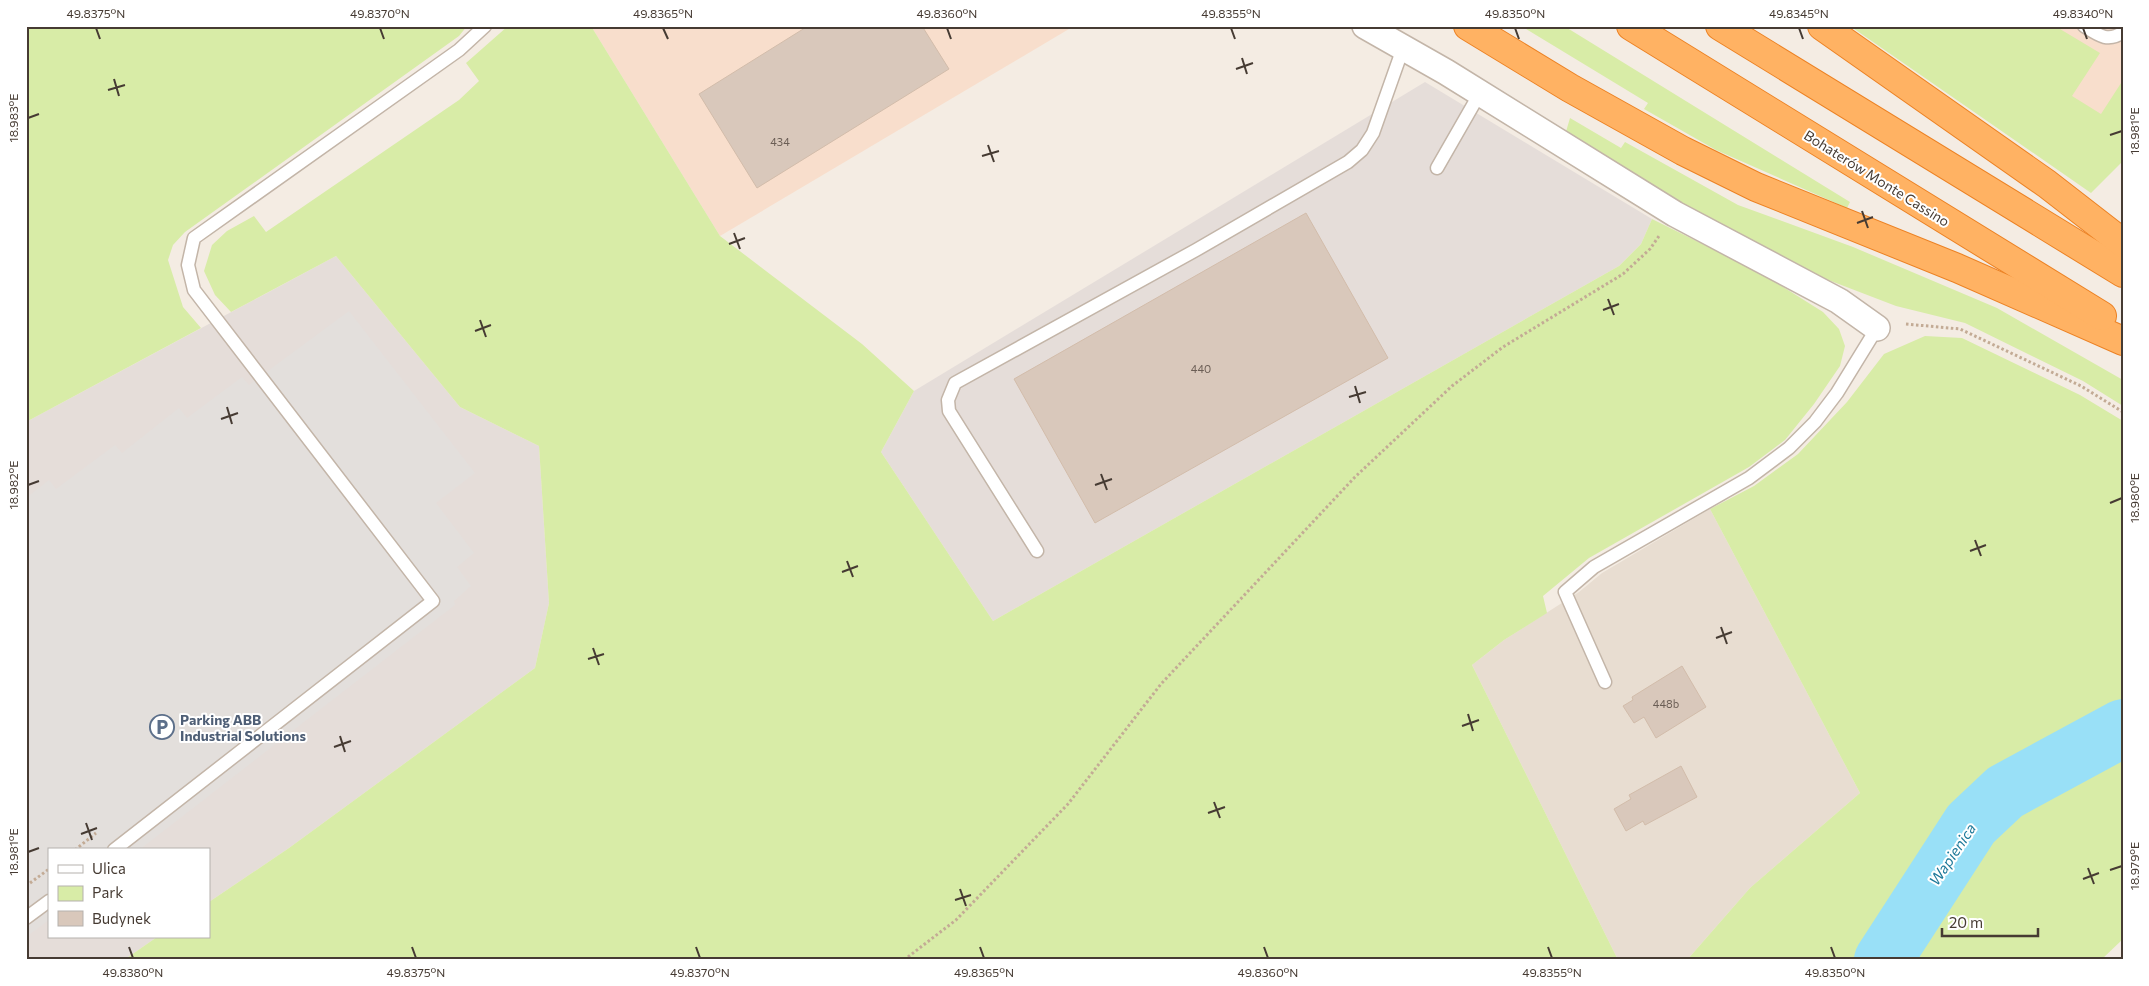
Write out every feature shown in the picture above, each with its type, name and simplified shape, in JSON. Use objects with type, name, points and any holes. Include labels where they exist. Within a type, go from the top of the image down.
[{"type":"highway","points":[[1468,26],[1570,88],[1684,151],[1756,187],[1956,268],[2123,341]]},
{"type":"highway","name":"Bohaterów Monte Cassino","points":[[1631,26],[2123,329]]},
{"type":"highway","points":[[1720,26],[2123,273]]},
{"type":"highway","points":[[1822,26],[2047,184],[2123,243]]},
{"type":"street","points":[[1365,26],[1480,93],[1675,214],[1838,302],[1876,328]]},
{"type":"lane","points":[[117,848],[433,601],[194,290],[188,265],[194,238],[459,50],[485,26]]},
{"type":"lane","points":[[2084,26],[2100,37],[2112,38],[2123,32]]},
{"type":"lane","points":[[1037,551],[949,411],[948,400],[955,383],[1196,250],[1348,162],[1362,150],[1373,133],[1403,48]]},
{"type":"lane","points":[[1437,168],[1480,93]]},
{"type":"lane","points":[[1605,682],[1565,592],[1594,567],[1749,478],[1789,448],[1815,422],[1837,393],[1876,328]]},
{"type":"lane","points":[[26,918],[48,902]]},
{"type":"path","points":[[904,960],[956,920],[1068,804],[1161,684],[1355,477],[1459,381],[1504,347],[1623,274],[1650,249],[1675,214]]},
{"type":"path","points":[[1876,328],[1900,324],[1960,329],[2081,386],[2123,412]]},
{"type":"path","points":[[26,886],[48,870]]},
{"type":"shaded area","points":[[591,26],[1074,26],[720,236]]},
{"type":"shaded area","points":[[1923,26],[2123,26],[2123,160]]},
{"type":"shaded area","points":[[1425,82],[1652,219],[1641,244],[1619,266],[993,621],[881,452],[914,391]]},
{"type":"shaded area","name":"Parking ABB Industrial Solutions","points":[[336,256],[460,407],[539,446],[549,603],[535,668],[289,848],[210,901],[210,848],[48,848],[48,938],[156,938],[124,960],[26,960],[26,422]]},
{"type":"shaded area","name":"Parking ABB Industrial Solutions","points":[[349,311],[475,473],[436,503],[474,553],[457,567],[471,586],[454,601],[455,605],[142,848],[48,848],[48,921],[26,937],[26,498],[49,480],[56,489],[115,445],[122,453],[179,408],[187,418],[242,377],[249,385]]},
{"type":"shaded area","points":[[1710,509],[1860,793],[1750,888],[1687,960],[1618,960],[1472,665],[1504,640],[1579,592],[1602,573]]},
{"type":"green space","points":[[26,26],[467,26],[459,36],[185,232],[173,245],[168,260],[183,307],[201,328],[26,422]]},
{"type":"green space","points":[[508,26],[591,26],[720,236],[862,344],[914,391],[881,452],[993,621],[1619,266],[1641,244],[1652,219],[1761,273],[1823,312],[1839,329],[1845,346],[1840,366],[1814,404],[1785,440],[1749,467],[1589,558],[1543,596],[1547,613],[1504,640],[1472,665],[1618,960],[124,960],[156,938],[210,938],[210,901],[289,848],[535,668],[549,603],[539,446],[460,407],[336,256],[231,312],[215,295],[204,271],[212,245],[227,231],[254,216],[266,232],[459,100],[479,81],[466,63]]},
{"type":"green space","points":[[1521,26],[1564,26],[1850,202],[1847,208],[1716,150],[1644,109],[1648,103]]},
{"type":"green space","points":[[1850,26],[2055,26],[2100,53],[2072,96],[2101,114],[2123,80],[2123,161],[2091,193]]},
{"type":"green space","points":[[1570,118],[1621,148],[1625,142],[1738,205],[1853,247],[1997,308],[2123,380],[2123,406],[2083,381],[1965,323],[1896,306],[1810,273],[1697,216],[1565,135]]},
{"type":"green space","points":[[1925,336],[1962,338],[2080,395],[2123,421],[2123,712],[2005,762],[1953,816],[1855,960],[1687,960],[1750,888],[1860,793],[1710,509],[1754,486],[1798,454],[1847,402],[1884,354]]},
{"type":"green space","points":[[2123,752],[2123,939],[2101,960],[1908,960],[1980,843],[2039,796],[2102,761]]},
{"type":"building","points":[[808,26],[922,26],[949,69],[757,188],[699,94]]},
{"type":"building","points":[[1306,213],[1388,358],[1095,523],[1014,379]]},
{"type":"building","points":[[1682,666],[1706,707],[1656,738],[1644,717],[1634,723],[1623,706],[1633,700],[1632,697]]},
{"type":"building","points":[[1681,766],[1697,797],[1645,825],[1643,821],[1626,831],[1614,809],[1631,799],[1629,795]]},
{"type":"waterway","name":"Wapienica","points":[[1883,960],[1971,824],[2005,792],[2123,728]]},
{"type":"place","name":"Parking ABB Industrial Solutions","points":[[162,727]]}]
